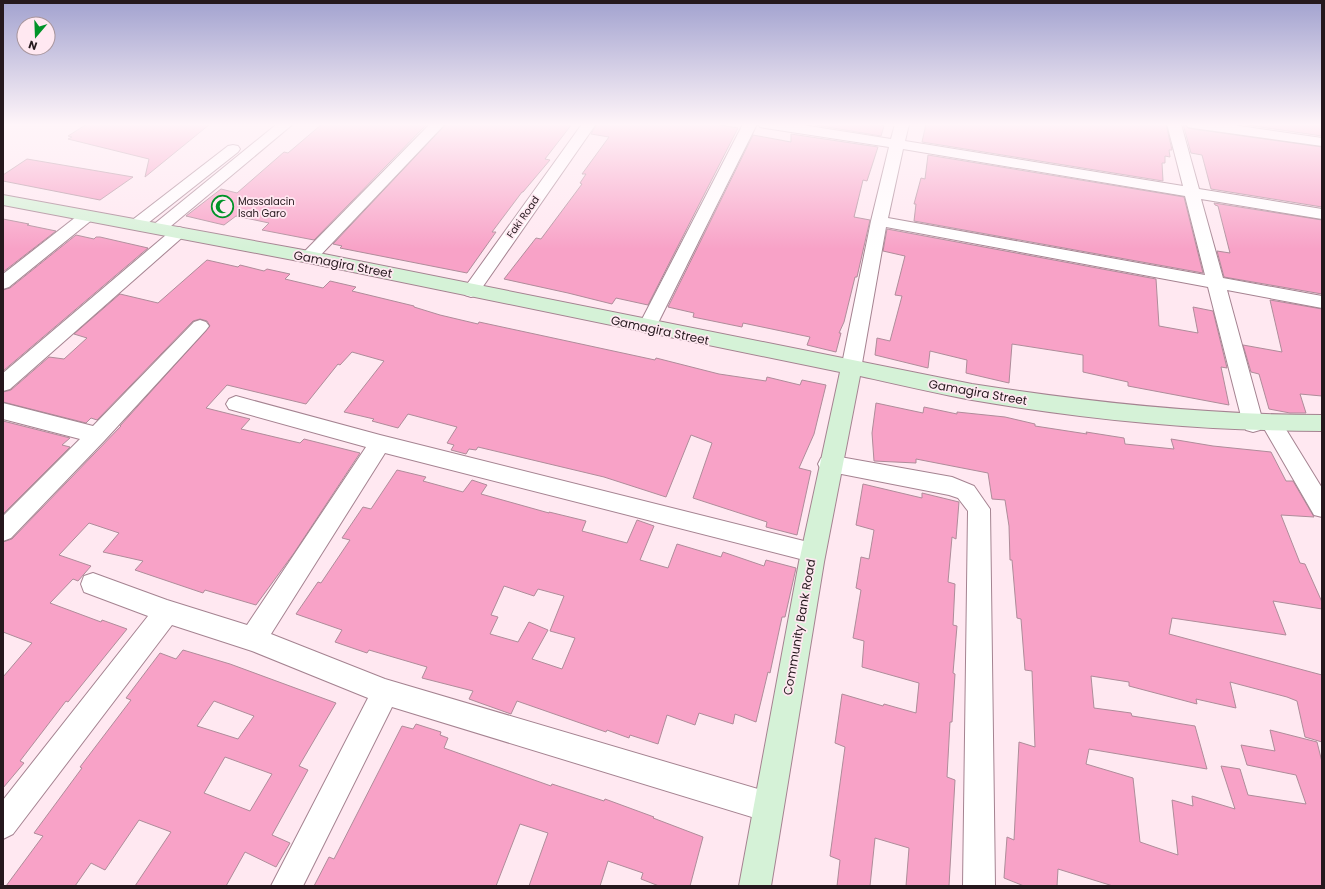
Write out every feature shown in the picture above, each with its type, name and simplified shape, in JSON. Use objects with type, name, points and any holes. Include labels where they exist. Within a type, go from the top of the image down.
[{"type":"street","points":[[137,224],[212,165]]},
{"type":"street","points":[[159,228],[235,165]]},
{"type":"street","points":[[309,258],[398,165]]},
{"type":"street","name":"Faki Road","points":[[471,290],[560,165]]},
{"type":"street","points":[[647,327],[729,165]]},
{"type":"street","points":[[851,369],[879,221],[893,165]]},
{"type":"street","points":[[1025,165],[1322,214]]},
{"type":"street","points":[[1186,165],[1217,283],[1262,424],[1322,508]]},
{"type":"street","name":"Gamagira Street","points":[[5,202],[159,228],[471,290],[851,369],[972,392],[1066,407],[1262,424],[1322,423]]},
{"type":"street","points":[[3,283],[87,216]]},
{"type":"street","points":[[879,221],[1322,302]]},
{"type":"street","points":[[3,384],[179,232]]},
{"type":"street","points":[[3,531],[97,435],[200,326]]},
{"type":"street","name":"Community Bank Road","points":[[755,886],[812,552],[829,464],[851,369]]},
{"type":"street","points":[[236,404],[380,444],[812,552]]},
{"type":"street","points":[[3,411],[97,435]]},
{"type":"street","points":[[253,639],[380,444]]},
{"type":"street","points":[[829,464],[952,486],[966,492],[980,510],[979,886]]},
{"type":"street","points":[[93,584],[166,612],[253,639],[386,692],[768,807]]},
{"type":"street","points":[[3,824],[166,612]]},
{"type":"street","points":[[287,886],[386,692]]},
{"type":"building","points":[[17,165],[65,165],[133,177],[100,200],[3,181],[3,175]]},
{"type":"building","points":[[148,165],[159,165],[145,177]]},
{"type":"building","points":[[269,165],[387,165],[314,240],[262,230],[269,223],[236,216],[224,225],[186,216],[221,189],[237,193]]},
{"type":"building","points":[[407,165],[545,165],[522,192],[492,232],[496,232],[467,273],[340,248],[342,246],[333,244]]},
{"type":"building","points":[[588,165],[719,165],[648,305],[616,298],[612,304],[504,279],[536,238],[541,239],[582,184],[580,183],[586,174],[582,174]]},
{"type":"building","points":[[738,165],[872,165],[867,181],[863,180],[854,217],[870,220],[857,277],[855,277],[844,322],[839,333],[841,333],[836,352],[807,345],[810,337],[743,323],[742,327],[693,317],[694,313],[668,307]]},
{"type":"building","points":[[927,165],[992,165],[1184,197],[1203,273],[914,221],[916,204],[914,204],[921,178],[925,179]]},
{"type":"building","points":[[1067,165],[1162,165],[1163,181]]},
{"type":"building","points":[[1205,165],[1322,165],[1322,207],[1211,189]]},
{"type":"building","points":[[1214,203],[1322,220],[1322,294],[1224,277],[1217,251],[1230,253],[1218,206]]},
{"type":"building","points":[[3,219],[29,224],[27,225],[56,231],[3,272]]},
{"type":"building","points":[[887,229],[1156,279],[1159,326],[1198,333],[1193,307],[1213,311],[1227,368],[1221,367],[1229,405],[1128,386],[1128,382],[1083,372],[1083,355],[1012,344],[1009,383],[966,373],[967,360],[930,351],[928,368],[875,355],[877,338],[890,341],[902,296],[895,295],[905,256],[883,251]]},
{"type":"building","points":[[76,235],[94,239],[96,237],[100,237],[148,248],[3,371],[3,290],[10,288]]},
{"type":"building","points":[[207,260],[238,267],[240,265],[264,271],[267,269],[290,274],[285,279],[323,288],[330,281],[356,287],[352,291],[414,306],[440,315],[655,360],[656,358],[719,374],[766,381],[767,377],[800,385],[802,380],[826,385],[814,434],[799,468],[811,471],[797,535],[766,527],[767,522],[693,498],[712,443],[691,435],[666,497],[604,477],[478,447],[476,450],[469,449],[466,454],[451,450],[454,445],[447,443],[457,427],[408,414],[398,428],[372,421],[374,419],[344,412],[384,361],[352,352],[340,365],[338,364],[306,404],[227,385],[206,408],[250,419],[241,429],[300,443],[304,439],[360,453],[294,553],[256,605],[205,590],[203,593],[135,570],[143,561],[103,552],[119,533],[89,523],[59,555],[91,566],[78,581],[73,579],[50,603],[101,622],[102,620],[127,629],[68,702],[66,701],[20,761],[24,763],[3,788],[3,677],[32,643],[3,632],[3,542],[12,539],[121,426],[210,326],[207,321],[200,319],[193,321],[97,420],[91,418],[86,423],[3,402],[3,392],[11,390],[49,357],[64,359],[87,338],[74,334],[120,294],[158,303]]},
{"type":"building","points":[[1270,300],[1322,309],[1322,396],[1300,394],[1306,413],[1290,413],[1269,409],[1259,374],[1251,372],[1243,345],[1282,352]]},
{"type":"building","points":[[876,403],[923,413],[924,407],[957,414],[957,412],[1005,417],[1035,424],[1035,426],[1124,438],[1125,444],[1174,449],[1171,439],[1213,446],[1271,452],[1286,481],[1293,481],[1314,517],[1281,515],[1300,563],[1305,564],[1322,602],[1322,609],[1273,601],[1286,635],[1172,618],[1169,634],[1322,675],[1322,742],[1305,737],[1297,701],[1287,697],[1230,682],[1236,708],[1196,699],[1197,704],[1129,686],[1129,682],[1091,676],[1094,708],[1131,713],[1132,716],[1195,726],[1207,769],[1089,749],[1086,764],[1133,778],[1140,842],[1178,855],[1172,800],[1193,806],[1192,796],[1235,809],[1221,766],[1240,769],[1248,795],[1306,804],[1296,775],[1247,765],[1241,745],[1275,751],[1270,730],[1317,742],[1322,762],[1322,886],[1113,886],[1058,869],[1057,886],[1024,886],[1004,878],[1007,837],[1014,840],[1019,742],[1035,747],[1032,671],[1025,670],[1021,619],[1017,618],[1012,560],[1010,560],[1009,526],[1005,500],[992,499],[988,473],[916,459],[916,463],[874,461],[872,433]]},
{"type":"building","points":[[3,421],[70,438],[62,445],[70,447],[3,514]]},
{"type":"building","points":[[397,470],[426,477],[423,481],[463,492],[472,480],[487,485],[481,494],[549,513],[586,521],[582,531],[627,543],[637,520],[654,526],[640,560],[668,568],[677,544],[721,557],[723,552],[764,566],[766,560],[796,568],[785,617],[782,617],[770,673],[768,672],[756,722],[735,714],[733,724],[699,713],[695,725],[667,715],[658,744],[630,735],[629,738],[607,730],[606,732],[517,701],[511,714],[469,699],[473,691],[422,678],[427,667],[369,650],[367,653],[335,642],[342,630],[296,614],[318,582],[321,583],[350,540],[342,538],[363,507],[371,509]],"holes":[[[504,586],[534,596],[538,589],[564,596],[550,631],[575,638],[562,669],[532,659],[548,630],[529,622],[518,642],[490,634],[498,617],[491,615]]]},
{"type":"building","points":[[863,484],[922,498],[922,493],[959,502],[956,539],[952,537],[948,582],[955,584],[953,625],[957,626],[953,673],[955,674],[952,722],[950,722],[947,777],[955,780],[949,886],[906,886],[909,848],[875,838],[870,886],[837,886],[840,860],[830,856],[845,747],[835,743],[842,694],[883,706],[884,704],[916,713],[919,683],[862,667],[864,641],[853,638],[861,590],[856,588],[861,557],[869,559],[874,530],[856,525]]},
{"type":"building","points":[[183,650],[230,664],[336,703],[299,766],[308,770],[272,835],[290,843],[276,867],[245,852],[226,886],[135,886],[171,832],[139,820],[105,870],[91,863],[75,886],[6,886],[43,836],[34,833],[82,768],[80,767],[131,700],[126,698],[160,653],[176,659]],"holes":[[[214,701],[254,716],[238,739],[197,726]],[[225,757],[272,774],[250,811],[204,793]]]},
{"type":"building","points":[[416,724],[441,732],[440,735],[448,738],[444,748],[551,786],[552,784],[604,801],[605,799],[703,837],[690,886],[659,886],[641,879],[643,873],[608,861],[600,886],[529,886],[548,833],[520,824],[496,886],[314,886],[329,857],[334,859],[402,726],[413,729]]},
{"type":"place","name":"Massalacin Isah Garo","points":[[222,207]]}]
